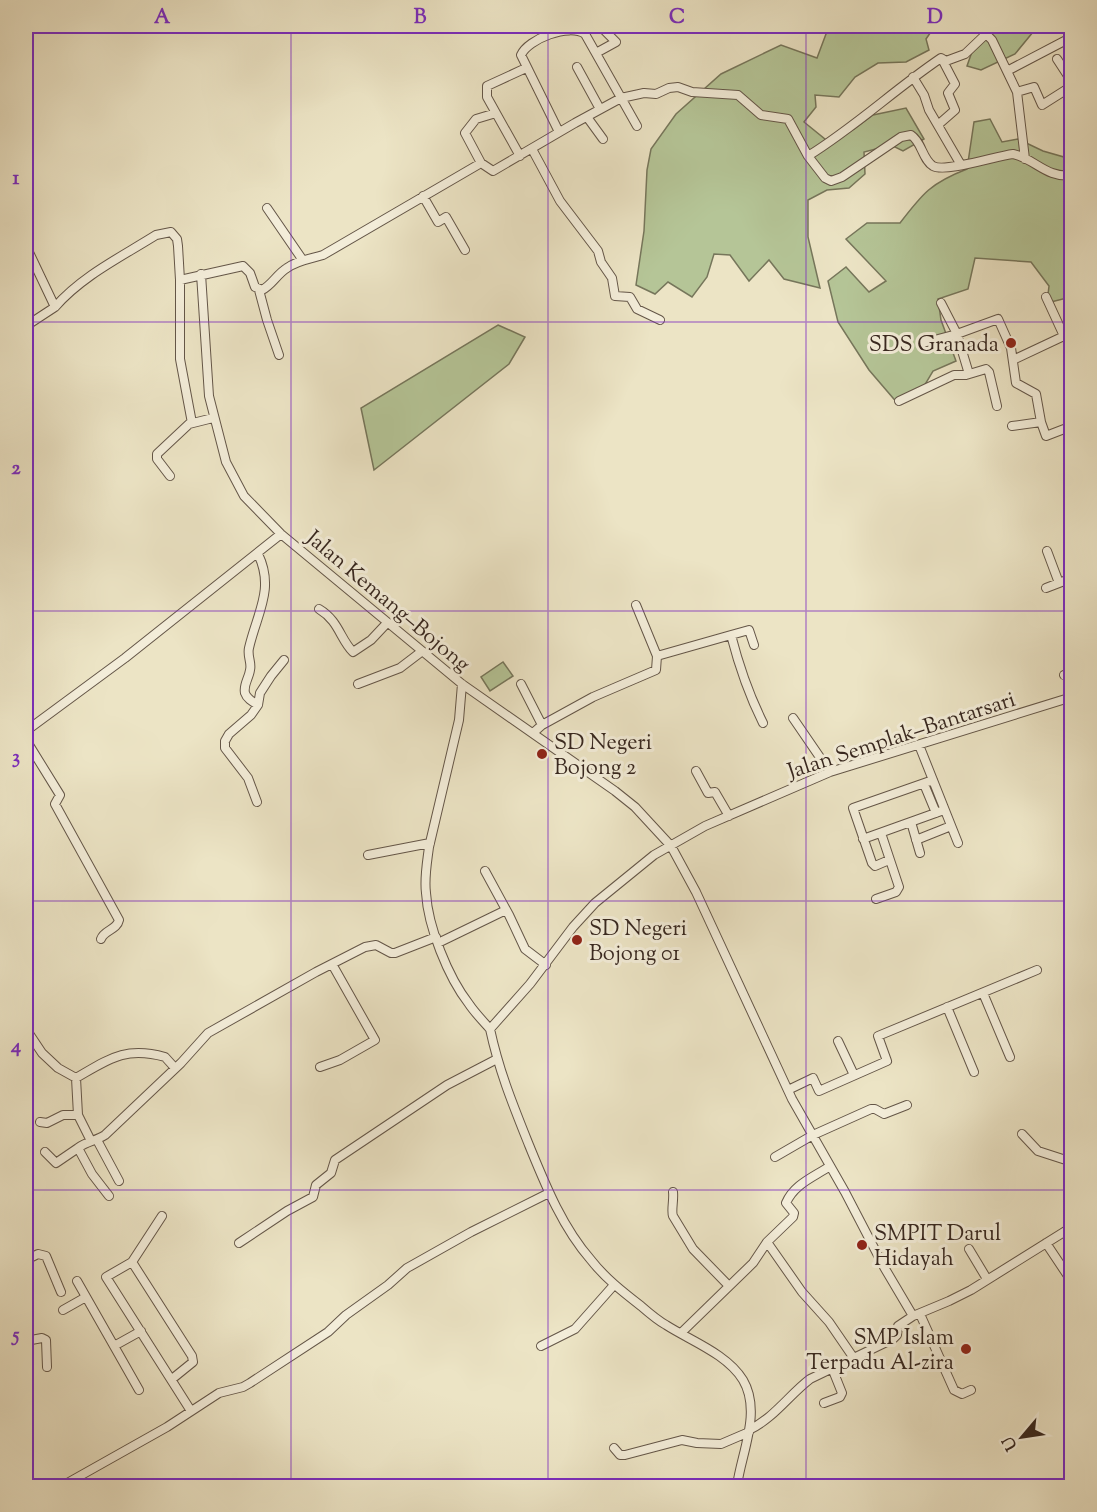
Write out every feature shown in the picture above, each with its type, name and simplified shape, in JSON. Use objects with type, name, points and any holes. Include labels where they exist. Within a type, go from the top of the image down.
[{"type":"street","points":[[596,53],[616,42],[603,26]]},
{"type":"street","points":[[559,132],[526,68],[522,52],[539,40],[561,30],[581,31],[637,126]]},
{"type":"street","points":[[808,156],[841,135],[941,58],[943,61],[965,54],[986,34],[992,39],[1017,92],[1025,159]]},
{"type":"street","points":[[1007,71],[1071,37]]},
{"type":"street","points":[[1017,92],[1034,87],[1042,105],[1071,84],[1057,59]]},
{"type":"street","points":[[939,124],[956,110],[948,93],[956,84],[943,61]]},
{"type":"street","points":[[577,67],[600,110]]},
{"type":"street","points":[[520,156],[487,97],[487,86],[526,68]]},
{"type":"street","points":[[914,77],[922,89],[929,110],[961,165]]},
{"type":"street","points":[[496,113],[476,119],[465,133],[481,163],[493,171],[621,98],[644,93],[656,94],[678,87],[692,92],[738,95],[761,115],[788,119],[808,156],[825,178],[831,181],[842,177],[901,137],[911,135],[932,166],[942,168],[1013,154],[1057,176],[1071,175]]},
{"type":"street","points":[[587,117],[603,139]]},
{"type":"street","points":[[532,149],[562,204],[598,251],[601,262],[610,275],[615,296],[630,297],[638,310],[660,320]]},
{"type":"street","points":[[259,290],[265,289],[286,268],[302,259],[318,256],[331,250],[481,163]]},
{"type":"street","points":[[423,195],[438,222],[446,217],[465,250]]},
{"type":"street","points":[[267,208],[302,259]]},
{"type":"street","points":[[26,326],[55,308],[69,292],[86,279],[156,235],[171,232],[177,240],[180,280],[180,359],[192,423]]},
{"type":"street","points":[[26,246],[55,308]]},
{"type":"street","points":[[180,280],[243,266],[250,273],[255,287],[259,290],[279,355]]},
{"type":"street","points":[[201,274],[208,396],[226,462],[244,496],[281,534]]},
{"type":"street","points":[[1046,297],[1064,336],[1071,343]]},
{"type":"street","points":[[941,303],[957,334],[969,374]]},
{"type":"street","points":[[923,343],[998,319],[1013,360],[1016,383],[1036,394],[1041,422],[1048,436],[1071,426]]},
{"type":"street","points":[[1013,360],[1064,336]]},
{"type":"street","points":[[899,401],[954,375],[988,370],[997,406]]},
{"type":"street","points":[[170,476],[156,456],[180,431],[192,423],[213,418]]},
{"type":"street","points":[[1012,426],[1041,422]]},
{"type":"street","name":"Jalan Kemang–Bojong","points":[[26,730],[83,690],[281,534],[462,684],[596,777],[635,807],[671,846],[696,892],[788,1090],[884,1267],[916,1315],[954,1390],[962,1394],[971,1390]]},
{"type":"street","points":[[1047,551],[1059,582]]},
{"type":"street","points":[[258,554],[265,568],[266,582],[258,620],[248,650],[250,670],[244,689],[247,698],[258,705]]},
{"type":"street","points":[[1046,588],[1071,578]]},
{"type":"street","points":[[533,733],[542,725],[593,697],[655,670],[657,656],[636,605]]},
{"type":"street","points":[[318,609],[338,628],[353,652],[371,640],[387,623]]},
{"type":"street","points":[[657,656],[749,630],[754,645]]},
{"type":"street","points":[[731,635],[748,690],[763,723]]},
{"type":"street","points":[[358,684],[400,668],[421,652]]},
{"type":"street","points":[[257,802],[248,778],[225,748],[225,741],[229,734],[251,715],[258,705],[260,693],[270,676],[284,660]]},
{"type":"street","points":[[462,684],[459,720],[426,868],[426,895],[437,940],[460,991],[490,1029],[508,1093],[549,1193],[590,1259],[614,1285],[667,1326],[723,1359],[743,1380],[750,1404],[749,1431],[737,1486]]},
{"type":"street","points":[[521,684],[542,725]]},
{"type":"street","name":"Jalan Semplak–Bantarsari","points":[[490,1029],[546,965],[555,950],[595,903],[654,855],[705,826],[830,772],[1071,697]]},
{"type":"street","points":[[793,718],[830,772]]},
{"type":"street","points":[[26,740],[60,795],[55,804],[119,920],[117,926],[103,934],[101,939]]},
{"type":"street","points":[[919,745],[928,782],[940,811],[951,826],[958,843]]},
{"type":"street","points":[[696,771],[708,793],[715,792],[729,816]]},
{"type":"street","points":[[889,860],[873,865],[853,810],[854,807],[928,782]]},
{"type":"street","points":[[864,839],[940,811]]},
{"type":"street","points":[[911,822],[920,853]]},
{"type":"street","points":[[916,840],[951,826]]},
{"type":"street","points":[[876,899],[898,891],[899,887],[881,833]]},
{"type":"street","points":[[368,855],[430,843]]},
{"type":"street","points":[[484,871],[525,949],[532,957],[546,965]]},
{"type":"street","points":[[45,1152],[56,1162],[94,1141],[175,1068],[211,1031],[332,964],[370,946],[376,945],[395,953],[437,940],[506,910]]},
{"type":"street","points":[[320,1067],[340,1060],[375,1040],[332,964]]},
{"type":"street","points":[[788,1090],[813,1078],[819,1091],[887,1061],[878,1036],[1037,970]]},
{"type":"street","points":[[983,993],[1010,1057]]},
{"type":"street","points":[[947,1007],[974,1072]]},
{"type":"street","points":[[26,1029],[42,1053],[62,1071],[76,1078]]},
{"type":"street","points":[[838,1041],[854,1075]]},
{"type":"street","points":[[76,1078],[121,1054],[146,1053],[165,1057],[175,1068]]},
{"type":"street","points":[[239,1243],[287,1211],[313,1197],[316,1185],[331,1173],[334,1160],[447,1085],[497,1059]]},
{"type":"street","points":[[76,1078],[78,1115],[119,1182]]},
{"type":"street","points":[[775,1158],[813,1135],[871,1109],[875,1108],[884,1114],[907,1105]]},
{"type":"street","points":[[40,1122],[47,1124],[63,1115],[78,1115]]},
{"type":"street","points":[[1022,1134],[1038,1151],[1071,1162]]},
{"type":"street","points":[[78,1148],[92,1174],[109,1196]]},
{"type":"street","points":[[681,1333],[753,1263],[767,1242],[793,1217],[794,1213],[786,1203],[793,1191],[803,1182],[830,1166]]},
{"type":"street","points":[[673,1192],[673,1216],[693,1249],[729,1286]]},
{"type":"street","points":[[62,1486],[125,1452],[219,1393],[250,1383],[328,1332],[346,1315],[388,1286],[407,1268],[471,1232],[549,1193]]},
{"type":"street","points":[[162,1216],[132,1262],[106,1277],[191,1411]]},
{"type":"street","points":[[614,1448],[620,1455],[625,1455],[682,1440],[721,1444],[749,1431],[782,1407],[810,1379],[893,1339],[897,1335],[898,1326],[916,1315],[950,1301],[1071,1227]]},
{"type":"street","points":[[767,1242],[802,1292],[829,1322],[853,1357]]},
{"type":"street","points":[[1046,1243],[1071,1282]]},
{"type":"street","points":[[969,1249],[987,1279]]},
{"type":"street","points":[[26,1260],[38,1254],[46,1257],[62,1292]]},
{"type":"street","points":[[132,1262],[192,1356],[192,1362],[172,1380]]},
{"type":"street","points":[[77,1281],[140,1390]]},
{"type":"street","points":[[541,1346],[576,1329],[614,1285]]},
{"type":"street","points":[[63,1311],[86,1297]]},
{"type":"street","points":[[114,1346],[141,1331]]},
{"type":"street","points":[[26,1341],[42,1338],[46,1340],[47,1367]]},
{"type":"street","points":[[824,1403],[842,1393],[832,1368]]},
{"type":"street","points":[[26,1477],[31,1486]]},
{"type":"green space","points":[[829,26],[935,26],[926,39],[929,50],[906,62],[878,63],[855,77],[839,97],[815,95],[816,107],[804,122],[830,143],[873,115],[906,108],[924,139],[903,151],[891,145],[864,152],[865,174],[849,188],[827,190],[808,200],[808,237],[820,288],[784,279],[769,260],[749,281],[730,255],[714,254],[707,277],[692,297],[668,282],[655,294],[636,285],[644,231],[647,170],[651,149],[676,114],[721,74],[781,45],[817,58]]},
{"type":"green space","points":[[1004,26],[1038,26],[1015,54],[981,70],[967,66],[974,46]]},
{"type":"green space","points":[[990,119],[1002,142],[1018,139],[1043,151],[1064,157],[1071,142],[1071,297],[1047,303],[1049,286],[1031,262],[975,258],[968,289],[938,299],[941,320],[956,361],[933,371],[920,393],[899,405],[869,370],[838,322],[828,281],[846,267],[869,292],[886,281],[846,239],[867,223],[900,223],[915,204],[936,184],[967,169],[974,122]]},
{"type":"green space","points":[[498,325],[525,337],[509,364],[374,470],[361,408]]},
{"type":"green space","points":[[503,662],[513,676],[490,691],[481,677]]},
{"type":"place","name":"SDS Granada","points":[[1011,343]]},
{"type":"place","name":"SD Negeri Bojong 2","points":[[542,754]]},
{"type":"place","name":"SD Negeri Bojong 01","points":[[577,940]]},
{"type":"place","name":"SMPIT Darul Hidayah","points":[[862,1245]]},
{"type":"place","name":"SMP Islam Terpadu Al-zira","points":[[966,1349]]}]
